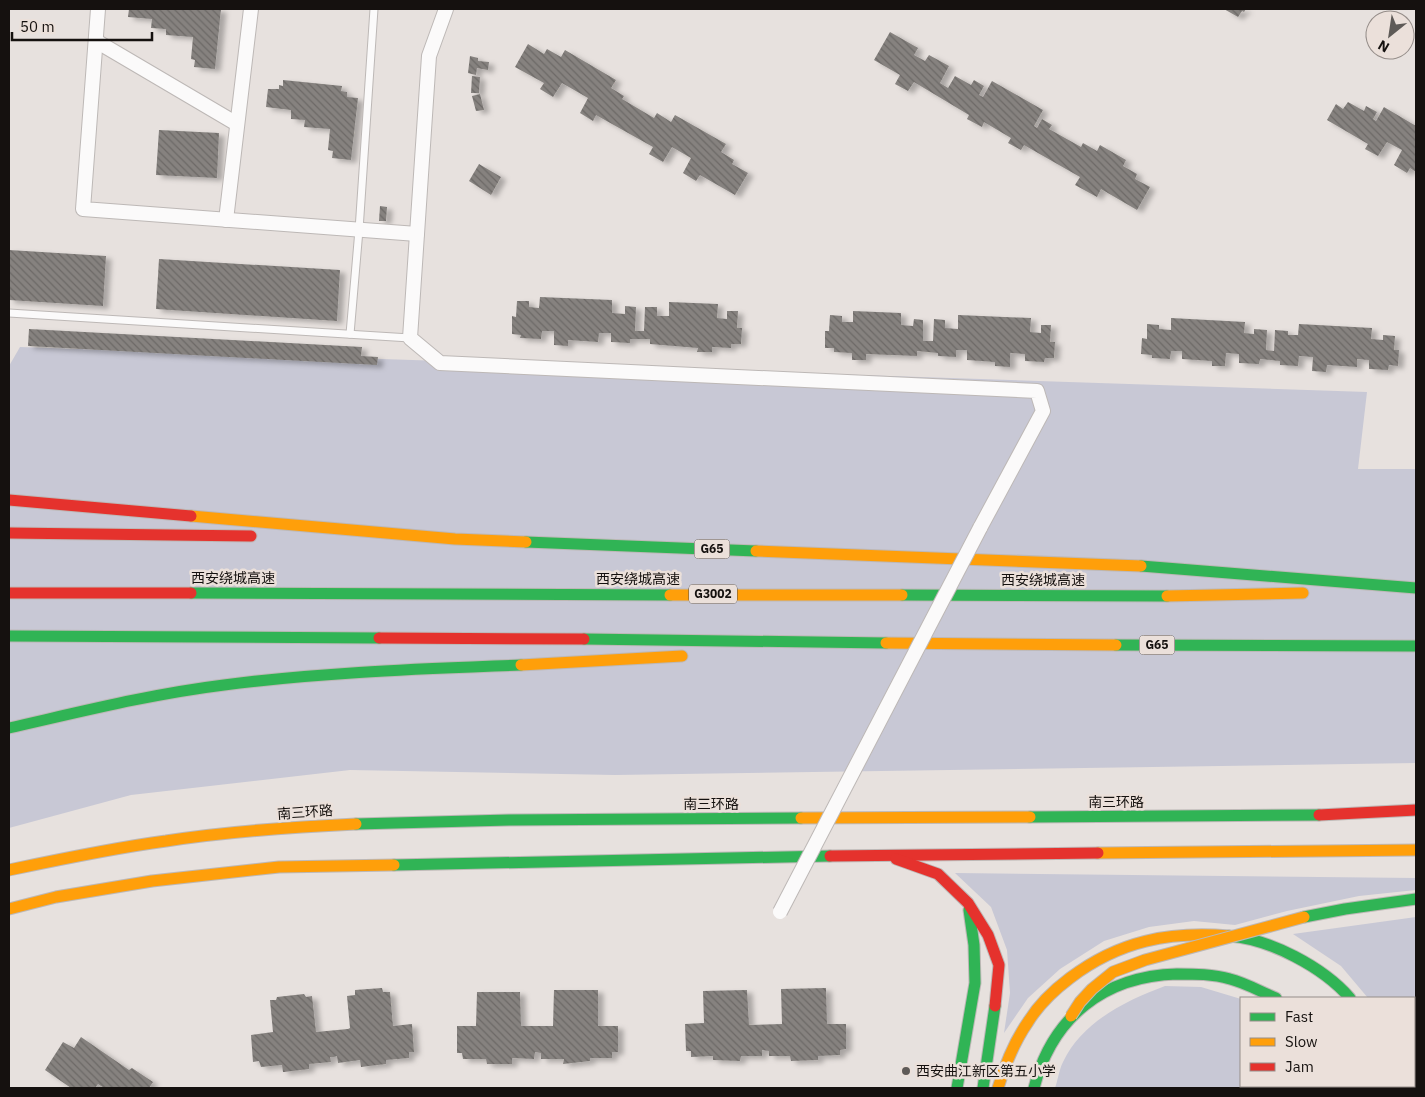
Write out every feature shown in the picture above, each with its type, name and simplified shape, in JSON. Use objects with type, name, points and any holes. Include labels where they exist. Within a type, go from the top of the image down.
[{"type":"main road","name":"G65","points":[[9,500],[455,539],[1152,566],[1416,589]]},
{"type":"main road","points":[[9,532],[266,536]]},
{"type":"main road","points":[[296,536],[455,539]]},
{"type":"main road","name":"西安绕城高速","points":[[9,593],[1149,596],[1322,593],[1416,589]]},
{"type":"main road","name":"G65","points":[[9,636],[562,638],[897,644],[1416,646]]},
{"type":"main road","points":[[739,653],[897,644]]},
{"type":"main road","points":[[9,728],[148,697],[223,685],[298,677],[364,671],[531,665],[689,656]]},
{"type":"main road","name":"南三环路","points":[[9,870],[73,856],[166,841],[228,833],[349,824],[524,820],[1302,816],[1416,810]]},
{"type":"main road","points":[[9,908],[56,897],[152,881],[279,867],[888,856],[1416,850]]},
{"type":"main road","points":[[888,856],[938,874],[968,903],[988,935],[999,965],[994,1022],[983,1088]]},
{"type":"main road","points":[[1034,1088],[1038,1072],[1055,1037],[1080,1002],[1092,989],[1113,972],[1145,960],[1304,917],[1345,909],[1416,900]]},
{"type":"main road","points":[[957,1088],[975,983],[974,945],[968,903]]},
{"type":"main road","points":[[998,1088],[1004,1069],[1021,1032],[1043,1002],[1077,973],[1111,952],[1148,940],[1186,934],[1228,936],[1273,945],[1319,971],[1349,997]]},
{"type":"main road","points":[[1071,1016],[1093,998],[1133,980],[1155,975],[1199,974],[1231,979],[1274,997]]},
{"type":"street","points":[[98,9],[83,209],[417,234]]},
{"type":"street","points":[[226,220],[251,9]]},
{"type":"street","points":[[446,9],[429,56],[410,338],[440,363],[1037,391],[1044,411],[980,528],[780,912]]},
{"type":"street","points":[[96,41],[238,124]]},
{"type":"lane","points":[[350,334],[374,9]]},
{"type":"lane","points":[[9,313],[410,338]]},
{"type":"shaded area","points":[[20,347],[1367,392],[1358,469],[1416,469],[1416,763],[615,775],[350,770],[131,795],[9,828],[9,366]]},
{"type":"shaded area","points":[[955,873],[1416,878],[1416,890],[1359,896],[1287,911],[1235,925],[1194,921],[1149,927],[1104,941],[1060,969],[1028,998],[1004,1033],[1010,993],[1007,950],[991,907]]},
{"type":"shaded area","points":[[1416,917],[1415,1079],[1415,997],[1367,997],[1341,966],[1293,934]]},
{"type":"shaded area","points":[[1165,986],[1201,987],[1240,999],[1240,1087],[1335,1088],[1055,1088],[1062,1065],[1081,1035],[1106,1015],[1135,999]]},
{"type":"building","points":[[129,9],[221,9],[215,69],[194,67],[195,60],[191,59],[193,37],[166,35],[166,29],[151,28],[152,19],[128,17]]},
{"type":"building","points":[[1224,9],[1246,9],[1238,17]]},
{"type":"building","points":[[890,32],[918,48],[914,55],[925,61],[929,55],[949,66],[940,83],[948,88],[955,76],[971,85],[974,80],[984,86],[979,95],[983,97],[992,81],[1043,110],[1034,126],[1037,128],[1042,119],[1052,125],[1049,129],[1081,147],[1083,143],[1097,151],[1100,145],[1126,160],[1123,166],[1137,174],[1135,179],[1150,187],[1137,210],[1101,189],[1097,197],[1075,185],[1080,177],[1024,145],[1021,150],[1008,143],[1011,138],[984,122],[982,127],[967,119],[969,115],[914,82],[908,91],[895,84],[900,75],[874,60]]},
{"type":"building","points":[[528,44],[544,54],[547,49],[561,57],[565,50],[616,80],[611,88],[624,96],[622,99],[654,118],[657,113],[671,122],[675,115],[726,144],[721,152],[734,160],[732,164],[748,173],[735,195],[700,175],[696,181],[683,173],[691,158],[672,147],[663,162],[649,154],[653,147],[596,115],[593,121],[580,113],[588,98],[562,83],[553,97],[540,89],[544,83],[515,67]]},
{"type":"building","points":[[470,56],[478,58],[478,61],[489,62],[488,70],[477,68],[476,75],[468,73]]},
{"type":"building","points":[[472,76],[480,77],[479,93],[471,93]]},
{"type":"building","points":[[283,80],[342,86],[341,91],[347,92],[347,97],[358,98],[351,160],[332,158],[333,151],[328,150],[330,129],[304,127],[305,120],[291,119],[291,110],[266,107],[268,89],[279,89],[279,85],[283,86]]},
{"type":"building","points":[[480,94],[484,110],[476,111],[472,96]]},
{"type":"building","points":[[1348,102],[1364,111],[1366,106],[1377,112],[1373,119],[1376,121],[1384,107],[1416,126],[1416,172],[1410,168],[1407,173],[1394,165],[1402,150],[1387,142],[1378,156],[1365,149],[1368,144],[1327,120],[1336,104],[1343,109]]},
{"type":"building","points":[[159,130],[219,133],[217,178],[156,175]]},
{"type":"building","points":[[479,164],[501,177],[491,195],[469,181]]},
{"type":"building","points":[[380,206],[387,207],[386,221],[379,221]]},
{"type":"building","points":[[9,250],[106,256],[103,306],[9,300]]},
{"type":"building","points":[[159,259],[340,270],[337,321],[156,309]]},
{"type":"building","points":[[540,297],[612,300],[612,313],[625,314],[625,306],[636,307],[635,331],[644,331],[645,307],[657,307],[657,316],[669,316],[669,302],[718,304],[717,318],[727,319],[727,311],[738,311],[737,328],[742,328],[741,344],[731,344],[731,348],[712,347],[712,352],[697,352],[698,348],[650,344],[650,339],[630,339],[630,343],[611,342],[611,333],[599,333],[598,342],[568,340],[568,346],[554,345],[554,331],[542,331],[541,339],[520,338],[521,335],[512,334],[512,316],[516,317],[517,301],[529,301],[529,307],[539,308]]},
{"type":"building","points":[[853,311],[901,313],[901,325],[913,326],[914,319],[923,320],[923,341],[933,341],[934,319],[945,320],[945,328],[958,329],[958,315],[1031,318],[1030,332],[1041,333],[1041,325],[1051,325],[1050,342],[1055,342],[1054,358],[1045,358],[1044,362],[1025,361],[1025,354],[1010,353],[1010,367],[995,366],[995,362],[967,360],[967,350],[956,350],[956,357],[938,356],[938,353],[917,351],[917,356],[866,354],[866,360],[852,360],[852,353],[834,352],[834,348],[825,348],[825,331],[829,331],[830,315],[842,316],[842,322],[853,322]]},
{"type":"building","points":[[1171,318],[1245,322],[1244,333],[1254,334],[1254,329],[1267,330],[1266,350],[1274,351],[1275,330],[1288,331],[1288,335],[1298,335],[1299,324],[1372,328],[1371,339],[1383,340],[1383,335],[1395,336],[1394,350],[1399,350],[1398,366],[1389,365],[1388,370],[1369,369],[1369,360],[1357,359],[1357,367],[1327,365],[1326,372],[1312,371],[1313,357],[1299,356],[1298,366],[1280,365],[1280,361],[1260,359],[1259,364],[1239,363],[1239,354],[1226,353],[1225,366],[1212,366],[1212,361],[1182,359],[1182,351],[1171,351],[1170,359],[1152,358],[1152,355],[1141,354],[1142,338],[1147,339],[1147,324],[1159,325],[1159,329],[1171,330]]},
{"type":"building","points":[[29,329],[362,347],[361,356],[378,357],[377,365],[28,346]]},
{"type":"building","points":[[382,988],[383,992],[390,992],[393,1026],[412,1024],[414,1052],[409,1052],[409,1058],[386,1060],[386,1064],[361,1067],[360,1060],[338,1063],[337,1056],[330,1057],[331,1062],[309,1064],[309,1069],[284,1072],[282,1065],[261,1067],[259,1061],[253,1062],[251,1035],[273,1032],[270,1000],[276,1000],[277,997],[304,994],[306,997],[312,996],[316,1032],[348,1029],[350,1028],[347,996],[355,995],[355,990]]},
{"type":"building","points":[[826,988],[827,1024],[846,1024],[846,1049],[840,1050],[840,1055],[818,1056],[818,1060],[791,1061],[790,1056],[769,1056],[769,1051],[762,1050],[762,1056],[741,1056],[740,1061],[713,1060],[713,1056],[691,1057],[691,1051],[686,1051],[685,1024],[704,1023],[703,991],[747,990],[749,1025],[782,1024],[781,989]]},
{"type":"building","points":[[554,990],[598,990],[598,1026],[618,1026],[618,1052],[612,1052],[612,1058],[590,1058],[590,1061],[563,1064],[564,1059],[541,1059],[541,1053],[535,1052],[534,1059],[512,1058],[512,1064],[487,1064],[486,1059],[463,1059],[462,1053],[457,1053],[457,1026],[476,1026],[477,992],[520,992],[521,1026],[553,1026]]},
{"type":"building","points":[[81,1037],[129,1070],[132,1068],[153,1082],[149,1088],[104,1088],[98,1084],[95,1088],[71,1088],[45,1070],[63,1042],[74,1048]]},
{"type":"traffic: fast","points":[[526,542],[756,551]]},
{"type":"traffic: fast","points":[[1141,566],[1416,588]]},
{"type":"traffic: fast","points":[[191,593],[670,595]]},
{"type":"traffic: fast","points":[[902,595],[1167,596]]},
{"type":"traffic: fast","points":[[9,636],[379,638]]},
{"type":"traffic: fast","points":[[584,639],[886,643]]},
{"type":"traffic: fast","points":[[1116,645],[1416,646]]},
{"type":"traffic: fast","points":[[9,728],[143,698],[224,685],[335,674],[521,665]]},
{"type":"traffic: fast","points":[[1030,817],[1319,815]]},
{"type":"traffic: fast","points":[[356,824],[509,820],[801,818]]},
{"type":"traffic: fast","points":[[394,865],[830,856]]},
{"type":"traffic: fast","points":[[1304,917],[1416,899]]},
{"type":"traffic: fast","points":[[957,1088],[975,983],[974,945],[969,910]]},
{"type":"traffic: fast","points":[[1229,936],[1245,938],[1295,956],[1325,976],[1349,997]]},
{"type":"traffic: fast","points":[[1034,1088],[1042,1063],[1068,1021],[1085,1005],[1104,992],[1126,983],[1151,977],[1177,974],[1211,975],[1248,985],[1274,997]]},
{"type":"traffic: fast","points":[[983,1088],[995,1006]]},
{"type":"traffic: slow","points":[[191,516],[455,539],[526,542]]},
{"type":"traffic: slow","points":[[756,551],[1141,566]]},
{"type":"traffic: slow","points":[[1167,596],[1303,593]]},
{"type":"traffic: slow","points":[[670,595],[902,595]]},
{"type":"traffic: slow","points":[[886,643],[1116,645]]},
{"type":"traffic: slow","points":[[521,665],[682,656]]},
{"type":"traffic: slow","points":[[801,818],[1030,817]]},
{"type":"traffic: slow","points":[[9,870],[107,850],[190,838],[261,830],[356,824]]},
{"type":"traffic: slow","points":[[1098,853],[1416,850]]},
{"type":"traffic: slow","points":[[9,909],[56,897],[152,881],[279,867],[394,865]]},
{"type":"traffic: slow","points":[[1071,1016],[1092,989],[1113,972],[1145,960],[1304,917]]},
{"type":"traffic: slow","points":[[998,1088],[1014,1046],[1032,1015],[1053,992],[1088,965],[1107,955],[1145,941],[1186,935],[1229,936]]},
{"type":"traffic: jam","points":[[9,500],[191,516]]},
{"type":"traffic: jam","points":[[9,533],[251,536]]},
{"type":"traffic: jam","points":[[9,593],[191,593]]},
{"type":"traffic: jam","points":[[379,638],[584,639]]},
{"type":"traffic: jam","points":[[1319,815],[1416,810]]},
{"type":"traffic: jam","points":[[830,856],[1098,853]]},
{"type":"traffic: jam","points":[[896,859],[938,874],[968,903],[988,935],[999,965],[995,1006]]},
{"type":"place","name":"西安曲江新区第五小学","points":[[906,1071]]}]
